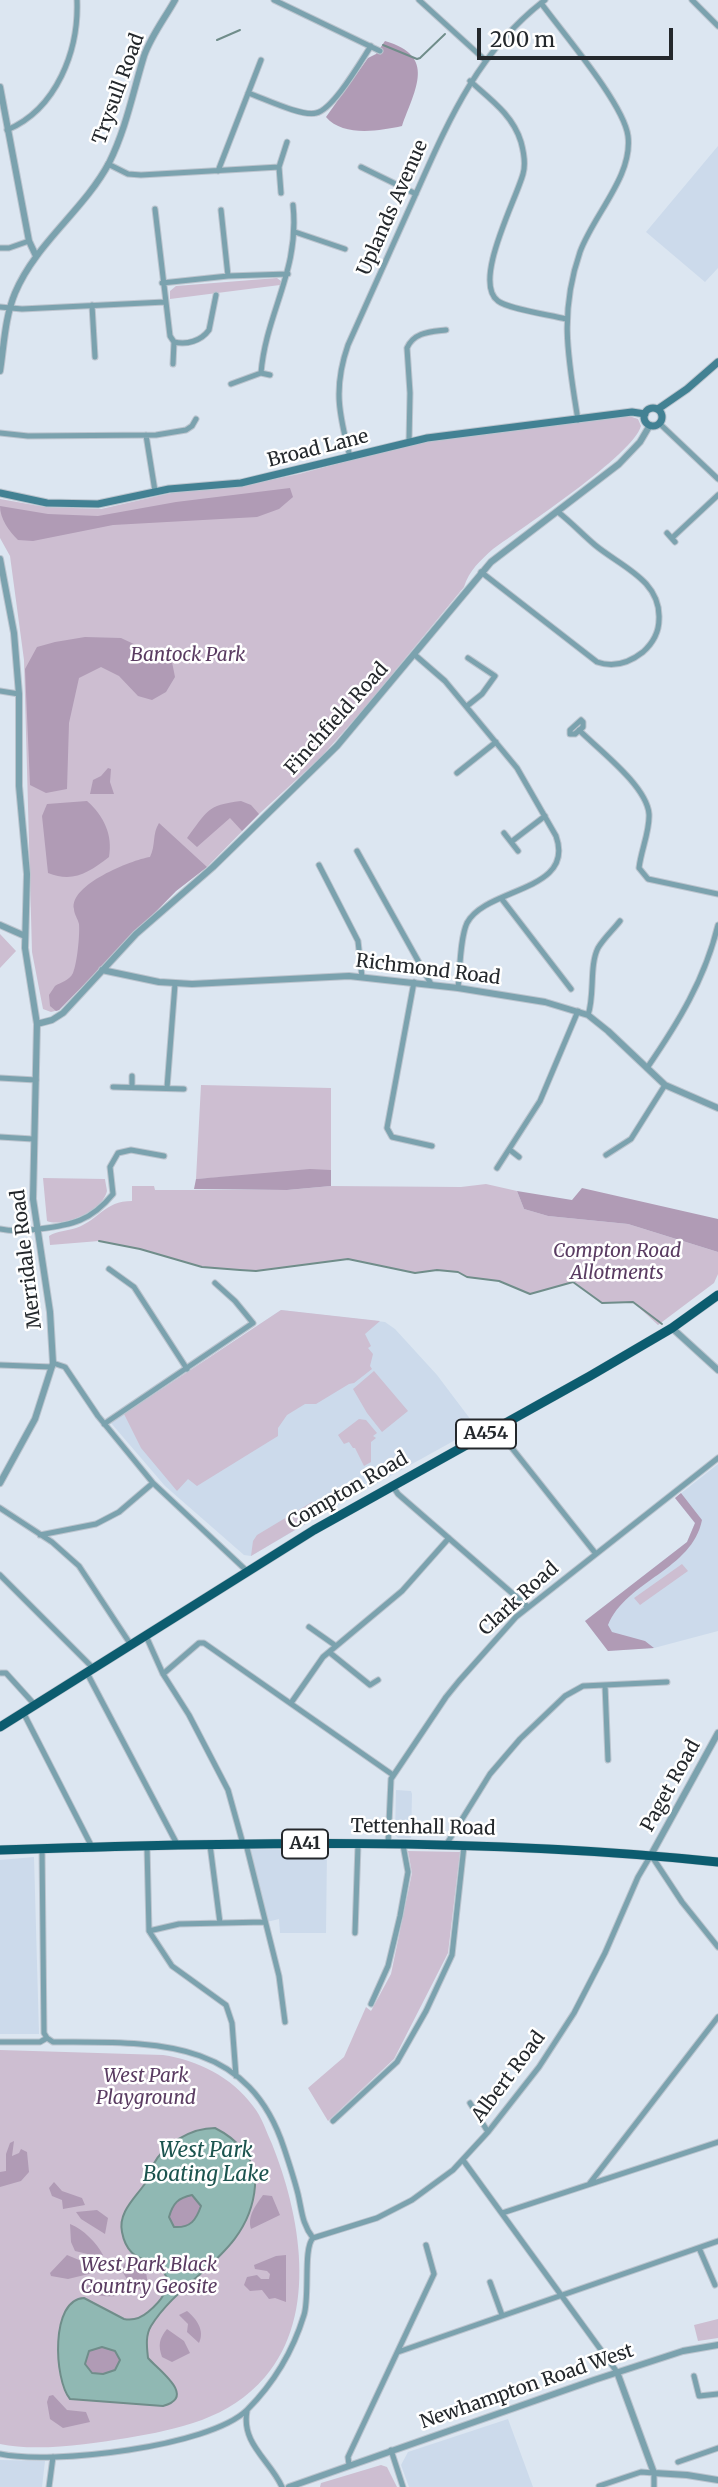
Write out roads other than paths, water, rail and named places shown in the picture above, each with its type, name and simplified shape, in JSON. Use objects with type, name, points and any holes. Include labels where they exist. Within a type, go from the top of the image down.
[{"type":"highway","name":"Compton Road","points":[[0,1727],[314,1530],[672,1328],[718,1294]]},
{"type":"highway","name":"Tettenhall Road","points":[[0,1850],[245,1844],[388,1844],[651,1856],[718,1862]]},
{"type":"main road","points":[[658,409],[662,416],[659,423],[650,425],[646,422],[645,414],[650,408],[658,409],[687,389],[718,362]]},
{"type":"main road","name":"Broad Lane","points":[[0,493],[47,503],[108,503],[155,492],[241,483],[409,442],[458,433],[632,412],[645,414]]},
{"type":"street","points":[[7,130],[18,126],[35,112],[56,85],[75,39],[78,0]]},
{"type":"street","name":"Trysull Road","points":[[0,371],[10,308],[21,282],[36,256],[88,193],[108,164],[126,119],[145,54],[175,0]]},
{"type":"street","points":[[274,0],[380,51]]},
{"type":"street","points":[[419,0],[485,60]]},
{"type":"street","points":[[692,0],[718,26]]},
{"type":"street","points":[[543,2],[619,109],[628,136],[628,155],[622,175],[595,218],[573,275],[566,318],[567,356],[578,420]]},
{"type":"street","name":"Uplands Avenue","points":[[350,457],[338,404],[340,368],[348,345],[460,98],[485,60],[521,21],[543,2]]},
{"type":"street","points":[[248,93],[307,113],[320,112],[332,101],[371,46]]},
{"type":"street","points":[[218,171],[261,60]]},
{"type":"street","points":[[470,81],[511,121],[520,140],[524,160],[523,175],[499,237],[489,274],[488,283],[492,294],[502,303],[566,318]]},
{"type":"street","points":[[0,87],[29,241],[36,256]]},
{"type":"street","points":[[281,193],[279,167],[287,142]]},
{"type":"street","points":[[108,164],[128,174],[279,167]]},
{"type":"street","points":[[361,167],[416,194]]},
{"type":"street","points":[[261,373],[268,332],[288,274],[295,232],[293,205]]},
{"type":"street","points":[[155,209],[162,283],[170,336],[174,342],[173,364]]},
{"type":"street","points":[[221,210],[228,276]]},
{"type":"street","points":[[222,222],[232,221]]},
{"type":"street","points":[[295,232],[345,249]]},
{"type":"street","points":[[0,248],[9,248],[29,241]]},
{"type":"street","points":[[329,253],[332,245]]},
{"type":"street","points":[[162,283],[228,276],[288,274]]},
{"type":"street","points":[[174,342],[179,344],[200,340],[206,334],[216,295]]},
{"type":"street","points":[[0,307],[165,302]]},
{"type":"street","points":[[205,304],[214,305]]},
{"type":"street","points":[[92,305],[95,357]]},
{"type":"street","points":[[409,442],[407,348],[418,335],[446,330]]},
{"type":"street","points":[[438,331],[439,339]]},
{"type":"street","points":[[231,384],[261,373],[270,375]]},
{"type":"street","points":[[0,433],[28,436],[146,435],[186,430],[197,419]]},
{"type":"street","points":[[659,423],[718,479]]},
{"type":"street","name":"Finchfield Road","points":[[37,1024],[58,1017],[136,934],[194,885],[312,773],[415,655],[481,572],[500,554],[619,464],[640,442],[650,425]]},
{"type":"street","points":[[146,435],[155,492]]},
{"type":"street","points":[[671,537],[718,495]]},
{"type":"street","points":[[481,572],[597,662],[618,664],[636,657],[650,645],[658,629],[657,599],[636,574],[595,545],[558,512]]},
{"type":"street","name":"Merridale Road","points":[[0,559],[14,633],[19,694],[19,786],[27,874],[25,936],[37,1024],[33,1199],[50,1312],[53,1365],[35,1419],[0,1483]]},
{"type":"street","points":[[415,655],[445,681],[496,741],[522,775],[558,842],[557,861],[543,878],[480,910],[467,923],[458,988]]},
{"type":"street","points":[[467,706],[482,694],[495,676],[468,658]]},
{"type":"street","points":[[0,691],[19,694]]},
{"type":"street","points":[[579,730],[631,782],[645,801],[649,814],[639,868],[642,874],[648,878],[718,894]]},
{"type":"street","points":[[457,773],[496,741]]},
{"type":"street","points":[[511,842],[545,816]]},
{"type":"street","points":[[504,833],[519,851]]},
{"type":"street","points":[[357,851],[431,984]]},
{"type":"street","points":[[319,865],[358,941],[362,977]]},
{"type":"street","points":[[501,898],[571,989]]},
{"type":"street","points":[[588,1016],[596,954],[603,940],[620,921]]},
{"type":"street","points":[[0,925],[25,936]]},
{"type":"street","points":[[647,1068],[696,988],[710,956],[718,925]]},
{"type":"street","name":"Richmond Road","points":[[102,970],[175,984],[330,975],[362,977],[431,984],[545,1002],[578,1011],[597,1021],[665,1085],[718,1108]]},
{"type":"street","points":[[414,982],[387,1128],[392,1137],[423,1140],[432,1146]]},
{"type":"street","points":[[558,989],[565,983]]},
{"type":"street","points":[[167,1088],[175,984]]},
{"type":"street","points":[[497,1168],[540,1101],[578,1011]]},
{"type":"street","points":[[132,1076],[132,1087]]},
{"type":"street","points":[[0,1079],[36,1080]]},
{"type":"street","points":[[606,1155],[631,1139],[665,1085]]},
{"type":"street","points":[[113,1087],[184,1089]]},
{"type":"street","points":[[0,1137],[33,1139]]},
{"type":"street","points":[[0,1229],[21,1232],[77,1223],[113,1194],[110,1167],[118,1153],[131,1150],[164,1156]]},
{"type":"street","points":[[510,1150],[519,1157]]},
{"type":"street","points":[[109,1269],[134,1287],[187,1369]]},
{"type":"street","points":[[104,1424],[253,1323],[235,1301],[215,1283]]},
{"type":"street","points":[[672,1328],[718,1370]]},
{"type":"street","points":[[0,1365],[65,1367],[104,1424],[153,1483],[248,1572]]},
{"type":"street","points":[[496,1428],[596,1554]]},
{"type":"street","name":"Clark Road","points":[[388,1844],[390,1784],[393,1775],[449,1692],[496,1637],[528,1607],[718,1458]]},
{"type":"street","points":[[40,1535],[96,1524],[119,1512],[153,1483]]},
{"type":"street","points":[[392,1485],[398,1494],[528,1607]]},
{"type":"street","points":[[0,1508],[79,1566],[131,1645]]},
{"type":"street","points":[[291,1703],[328,1652],[402,1591],[449,1538]]},
{"type":"street","points":[[0,1575],[90,1671],[178,1846]]},
{"type":"street","points":[[309,1627],[336,1646]]},
{"type":"street","points":[[146,1636],[163,1674],[189,1715],[228,1790],[245,1844],[279,1976],[285,2022]]},
{"type":"street","points":[[163,1674],[202,1642],[393,1775]]},
{"type":"street","points":[[328,1652],[370,1685],[378,1680]]},
{"type":"street","points":[[1,1673],[6,1673],[36,1705]]},
{"type":"street","points":[[446,1845],[490,1774],[520,1739],[570,1691],[583,1686],[667,1682]]},
{"type":"street","points":[[605,1685],[608,1760]]},
{"type":"street","points":[[23,1712],[93,1848]]},
{"type":"street","name":"Paget Road","points":[[651,1856],[718,1733]]},
{"type":"street","points":[[598,1742],[606,1742]]},
{"type":"street","points":[[209,1845],[220,1923]]},
{"type":"street","points":[[355,1933],[358,1845]]},
{"type":"street","points":[[370,2004],[388,1966],[400,1916],[408,1872],[403,1845]]},
{"type":"street","points":[[147,1846],[149,1931],[172,1966],[226,2005],[232,2022],[236,2076]]},
{"type":"street","points":[[333,2121],[397,2062],[426,2011],[452,1955],[464,1846]]},
{"type":"street","points":[[0,2454],[53,2457],[122,2450],[183,2438],[216,2427],[247,2410],[271,2383],[296,2340],[306,2311],[309,2280],[307,2250],[313,2238],[304,2224],[299,2196],[273,2120],[261,2099],[236,2076],[209,2059],[179,2048],[53,2042],[47,2038],[44,2032],[43,1848]]},
{"type":"street","points":[[651,1856],[682,1902],[718,1947]]},
{"type":"street","name":"Albert Road","points":[[313,2238],[358,2225],[396,2209],[427,2190],[463,2160],[488,2132],[539,2067],[574,2013],[603,1958],[638,1877],[651,1856]]},
{"type":"street","points":[[149,1931],[179,1924],[264,1922]]},
{"type":"street","points":[[590,2183],[718,2017]]},
{"type":"street","points":[[0,2042],[40,2042],[47,2038]]},
{"type":"street","points":[[470,2103],[488,2132]]},
{"type":"street","points":[[502,2213],[718,2142]]},
{"type":"street","points":[[463,2160],[617,2372],[654,2473],[654,2487]]},
{"type":"street","points":[[398,2352],[718,2241]]},
{"type":"street","points":[[349,2465],[348,2457],[433,2274],[426,2245]]},
{"type":"street","points":[[699,2248],[715,2280]]},
{"type":"street","points":[[490,2283],[502,2315]]},
{"type":"street","name":"Newhampton Road West","points":[[289,2487],[617,2372],[683,2351],[718,2344]]},
{"type":"street","points":[[694,2376],[699,2396],[718,2394]]},
{"type":"street","points":[[247,2410],[245,2419],[253,2448],[278,2478],[282,2487]]},
{"type":"street","points":[[678,2462],[718,2448]]},
{"type":"street","points":[[391,2450],[403,2487]]},
{"type":"street","points":[[49,2487],[53,2457]]},
{"type":"street","points":[[599,2486],[641,2472],[718,2480]]},
{"type":"water","name":"West Park Boating Lake","points":[[215,2128],[238,2144],[253,2167],[255,2186],[250,2209],[241,2230],[213,2263],[164,2308],[149,2330],[148,2358],[172,2383],[177,2396],[173,2402],[163,2406],[70,2399],[58,2359],[60,2325],[65,2312],[73,2302],[84,2298],[124,2319],[134,2319],[145,2314],[161,2299],[166,2288],[166,2277],[158,2266],[140,2258],[129,2249],[122,2232],[122,2219],[164,2150],[188,2134]],"holes":[[[192,2195],[201,2206],[197,2215],[189,2224],[174,2227],[169,2217],[172,2208],[183,2198]],[[102,2347],[115,2351],[120,2360],[115,2370],[103,2374],[92,2373],[85,2364],[89,2351]]]},
{"type":"waterway","points":[[217,40],[240,30]]},
{"type":"waterway","points":[[383,45],[417,59],[445,34]]},
{"type":"waterway","points":[[99,1241],[140,1249],[202,1267],[256,1271],[348,1259],[415,1273],[437,1270],[458,1272],[467,1277],[499,1281],[530,1294],[573,1282],[602,1303],[633,1302],[662,1324]]},
{"type":"park label","name":"Bantock Park","points":[[188,656]]},
{"type":"park label","name":"Compton Road Allotments","points":[[617,1263]]},
{"type":"park label","name":"West Park Playground","points":[[146,2088]]},
{"type":"park label","name":"West Park Black Country Geosite","points":[[149,2277]]}]
